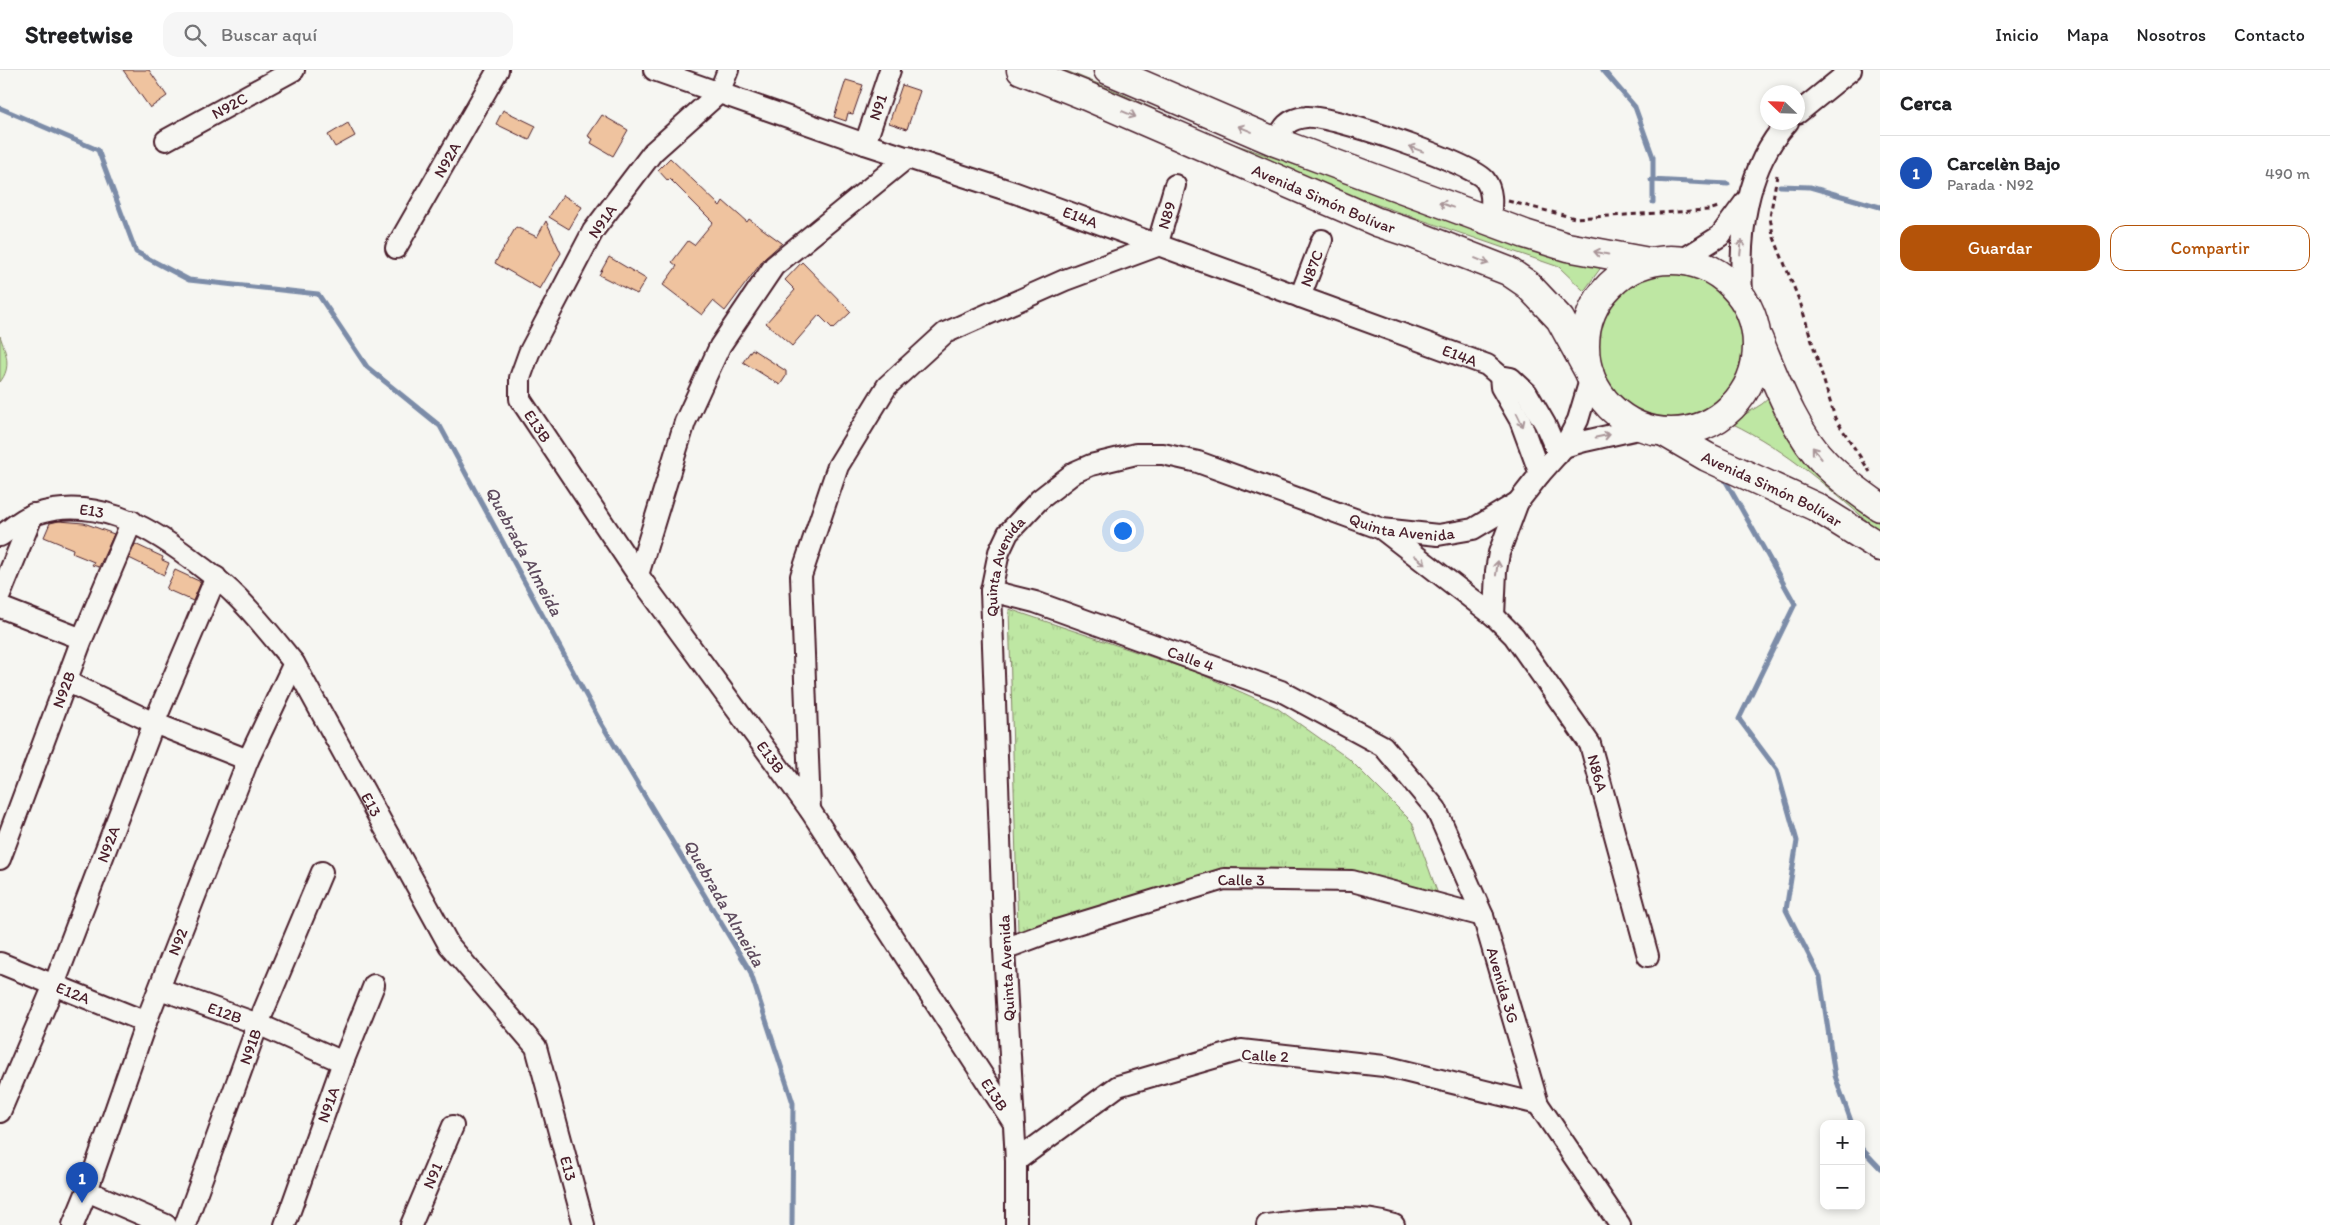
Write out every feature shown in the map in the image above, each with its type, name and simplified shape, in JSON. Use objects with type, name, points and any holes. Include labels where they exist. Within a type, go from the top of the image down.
[{"type":"highway","name":"Avenida Simón Bolívar","points":[[1021,70],[1084,95],[1377,222],[1508,271],[1527,284],[1560,319],[1590,376],[1609,406],[1622,417],[1654,430],[1707,457],[1816,507],[1880,547]]},
{"type":"highway","name":"Avenida Simón Bolívar","points":[[1108,70],[1276,142],[1490,221],[1567,247],[1649,262],[1682,260],[1705,266],[1725,278],[1742,295],[1752,314],[1757,334],[1781,393],[1814,449],[1838,475],[1880,507]]},
{"type":"highway","name":"Avenida Simón Bolívar","points":[[1590,376],[1585,345],[1590,317],[1604,293],[1624,274],[1649,262]]},
{"type":"highway","name":"Avenida Simón Bolívar","points":[[1654,430],[1690,430],[1713,421],[1734,405],[1748,384],[1756,359],[1757,334]]},
{"type":"street","name":"N92C","points":[[166,140],[294,70]]},
{"type":"street","name":"N92A","points":[[396,248],[498,70]]},
{"type":"street","name":"E14A","points":[[654,70],[865,144],[1013,192],[1487,366],[1500,376],[1511,378],[1527,394],[1561,451]]},
{"type":"street","name":"N91A","points":[[520,399],[520,378],[528,353],[594,231],[653,152],[719,93],[728,70]]},
{"type":"street","name":"N91","points":[[865,144],[890,70]]},
{"type":"street","points":[[1805,107],[1851,70]]},
{"type":"street","points":[[1276,142],[1284,125],[1308,117],[1353,126],[1461,165],[1477,173],[1489,186],[1491,196],[1490,221]]},
{"type":"street","points":[[1742,295],[1740,260],[1749,196],[1759,165],[1769,146],[1782,130]]},
{"type":"street","points":[[638,575],[685,422],[720,346],[774,266],[908,158]]},
{"type":"street","name":"N89","points":[[1157,246],[1175,185]]},
{"type":"street","points":[[1682,260],[1720,236],[1749,196]]},
{"type":"street","name":"N87C","points":[[1300,297],[1322,240]]},
{"type":"street","points":[[810,810],[801,576],[838,466],[888,386],[945,334],[1065,280],[1157,246]]},
{"type":"street","points":[[1500,376],[1501,387],[1523,427],[1540,474]]},
{"type":"street","name":"Quinta Avenida","points":[[1016,1225],[1016,1161],[1004,949],[991,590],[999,552],[1008,533],[1039,500],[1075,472],[1136,454],[1162,454],[1191,460],[1382,529],[1423,534],[1457,534],[1491,520],[1518,502],[1561,451],[1578,420],[1590,376]]},
{"type":"street","name":"E13B","points":[[520,399],[638,575],[810,810],[1013,1122]]},
{"type":"street","points":[[1561,451],[1585,441],[1654,430]]},
{"type":"street","points":[[1494,616],[1496,571],[1499,553],[1518,502]]},
{"type":"street","name":"E13","points":[[33,514],[60,508],[94,509],[132,521],[163,538],[216,577],[235,594],[294,663],[449,945],[536,1047],[584,1225]]},
{"type":"street","points":[[0,536],[33,514]]},
{"type":"street","points":[[0,595],[33,514]]},
{"type":"street","name":"N92B","points":[[0,859],[68,682],[82,640],[132,521]]},
{"type":"street","name":"N86A","points":[[1382,529],[1494,616],[1514,636],[1590,744],[1648,956]]},
{"type":"street","name":"N92A","points":[[0,1112],[54,985],[154,723],[216,577]]},
{"type":"street","name":"Calle 4","points":[[991,590],[1035,602],[1281,691],[1383,746]]},
{"type":"street","points":[[0,607],[82,640]]},
{"type":"street","name":"N92","points":[[73,1225],[87,1191],[146,1022],[248,760],[294,663]]},
{"type":"street","points":[[68,682],[154,723],[248,760]]},
{"type":"street","name":"Avenida 3G","points":[[1383,746],[1436,809],[1483,916],[1538,1104],[1620,1225]]},
{"type":"street","name":"N91B","points":[[185,1225],[258,1024],[322,872]]},
{"type":"street","name":"Calle 3","points":[[1004,949],[1047,933],[1224,879],[1352,881],[1483,916]]},
{"type":"street","name":"E12A","points":[[0,963],[146,1022]]},
{"type":"street","name":"N91A","points":[[285,1225],[343,1062],[374,985]]},
{"type":"street","name":"E12B","points":[[160,989],[258,1024],[343,1062]]},
{"type":"street","name":"Calle 2","points":[[1016,1161],[1118,1086],[1241,1050],[1384,1066],[1538,1104]]},
{"type":"street","name":"N91","points":[[411,1225],[453,1126]]},
{"type":"street","points":[[87,1191],[166,1225]]},
{"type":"street","points":[[1267,1225],[1307,1218],[1380,1221],[1394,1225]]},
{"type":"path","points":[[1778,172],[1770,217],[1776,242],[1801,305],[1835,418],[1875,477]]},
{"type":"path","points":[[1647,213],[1709,210],[1724,204]]},
{"type":"green space","points":[[1037,70],[1064,70],[1116,91],[1214,137],[1417,207],[1610,255],[1584,291],[1559,267],[1320,185]]},
{"type":"green space","points":[[1672,266],[1687,267],[1702,272],[1727,288],[1743,313],[1748,328],[1748,358],[1743,373],[1727,398],[1702,414],[1687,419],[1672,420],[1657,419],[1642,414],[1617,398],[1601,373],[1596,358],[1595,343],[1596,328],[1601,313],[1617,288],[1642,272],[1657,267]]},
{"type":"green space","points":[[0,336],[6,354],[7,365],[0,382]]},
{"type":"green space","points":[[1793,397],[1863,508],[1880,523],[1880,532],[1791,459],[1731,423],[1769,398]]},
{"type":"green space","points":[[1009,609],[1196,672],[1277,708],[1349,759],[1412,822],[1439,897],[1215,874],[1018,932]]},
{"type":"building","points":[[123,70],[149,70],[167,96],[150,108]]},
{"type":"building","points":[[846,80],[863,85],[853,114],[848,113],[846,121],[834,117]]},
{"type":"building","points":[[902,85],[920,91],[907,129],[889,123]]},
{"type":"building","points":[[503,110],[536,126],[529,140],[496,124]]},
{"type":"building","points":[[602,115],[628,130],[613,156],[591,143],[593,139],[588,136]]},
{"type":"building","points":[[348,123],[355,136],[335,147],[328,135]]},
{"type":"building","points":[[670,158],[720,206],[723,201],[747,222],[749,219],[782,243],[764,259],[725,311],[713,301],[702,315],[663,285],[677,266],[672,262],[688,241],[694,245],[713,222],[670,179],[668,181],[658,170]]},
{"type":"building","points":[[563,195],[582,207],[569,229],[549,217]]},
{"type":"building","points":[[546,221],[561,253],[540,289],[495,263],[516,227],[537,237]]},
{"type":"building","points":[[609,257],[646,279],[637,294],[599,275]]},
{"type":"building","points":[[802,262],[851,312],[833,329],[819,315],[792,346],[766,323],[795,290],[785,280]]},
{"type":"building","points":[[752,349],[786,371],[786,376],[780,385],[743,362]]},
{"type":"building","points":[[59,521],[84,523],[114,534],[99,567],[92,565],[94,562],[72,553],[73,549],[44,537],[50,523]]},
{"type":"building","points":[[135,544],[163,557],[162,560],[169,563],[164,575],[129,558]]},
{"type":"building","points":[[175,570],[201,582],[193,601],[166,589]]},
{"type":"waterway","points":[[1603,70],[1635,107],[1653,157],[1653,202]]},
{"type":"waterway","name":"Quebrada Almeida","points":[[0,108],[98,150],[136,252],[189,280],[318,294],[367,367],[440,426],[601,723],[750,971],[793,1103],[792,1225]]},
{"type":"waterway","points":[[1651,180],[1728,184]]},
{"type":"waterway","points":[[1780,186],[1810,187],[1880,207]]},
{"type":"waterway","points":[[1724,478],[1795,604],[1739,719],[1777,770],[1797,841],[1786,910],[1820,977],[1835,1076],[1851,1120]]},
{"type":"waterway","points":[[1865,1152],[1880,1168]]},
{"type":"place","name":"Carcelèn Bajo","points":[[82,1203]]}]
